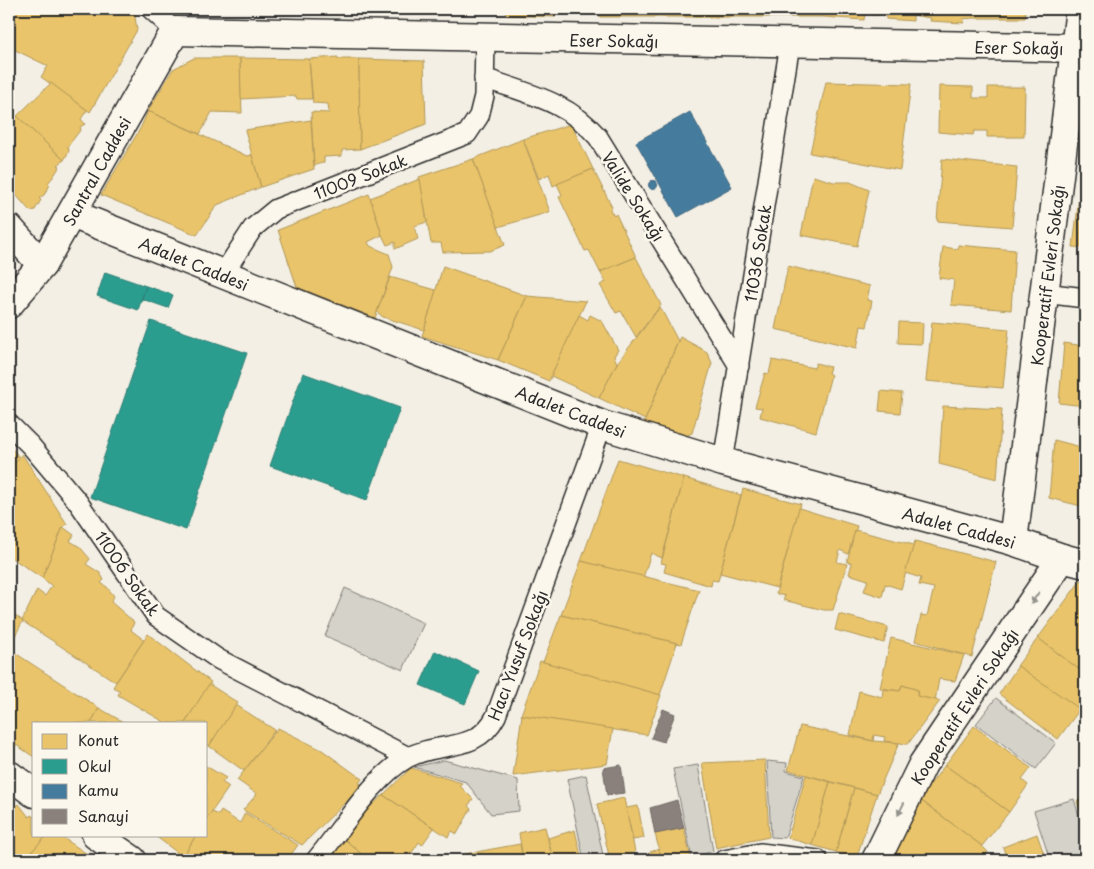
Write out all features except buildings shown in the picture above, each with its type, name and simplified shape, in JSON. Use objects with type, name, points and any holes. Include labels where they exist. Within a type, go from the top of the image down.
[{"type":"street","name":"Kooperatif Evleri Sokağı","points":[[1013,541],[1044,293],[1080,48],[1080,9]]},
{"type":"street","name":"Eser Sokağı","points":[[174,31],[1080,48]]},
{"type":"street","name":"Santral Caddesi","points":[[9,304],[42,265],[174,31]]},
{"type":"street","name":"Adalet Caddesi","points":[[72,214],[602,425],[722,462],[1013,541],[1074,561]]},
{"type":"street","points":[[9,228],[42,265]]},
{"type":"street","name":"Kooperatif Evleri Sokağı","points":[[876,860],[922,764],[1074,561]]},
{"type":"street","points":[[9,775],[32,791]]},
{"type":"street","points":[[97,836],[132,860]]},
{"type":"lane","points":[[151,9],[174,31]]},
{"type":"lane","name":"11009 Sokak","points":[[223,274],[253,228],[276,209],[467,134],[479,116],[484,96],[485,37]]},
{"type":"lane","name":"11036 Sokak","points":[[722,462],[790,44]]},
{"type":"lane","name":"Valide Sokağı","points":[[484,78],[560,105],[588,126],[598,137],[739,366]]},
{"type":"lane","points":[[1044,293],[1085,298]]},
{"type":"lane","name":"11006 Sokak","points":[[9,424],[31,446],[78,502],[156,616],[218,659],[408,757]]},
{"type":"lane","name":"Hacı Yusuf Sokağı","points":[[316,860],[378,782],[408,757],[424,751],[469,742],[481,736],[489,728],[496,716],[602,425]]},
{"type":"lane","points":[[724,860],[760,853],[818,860]]},
{"type":"shaded area","points":[[345,588],[424,623],[403,670],[325,636]]},
{"type":"shaded area","points":[[996,698],[1056,743],[1036,769],[976,724]]},
{"type":"shaded area","points":[[444,760],[518,780],[519,811],[491,814],[466,782],[414,767]]},
{"type":"shaded area","points":[[767,761],[787,763],[786,771],[804,776],[785,838],[771,837]]},
{"type":"shaded area","points":[[698,765],[713,851],[692,858],[673,769]]},
{"type":"shaded area","points":[[586,775],[604,860],[584,860],[567,779]]},
{"type":"shaded area","points":[[1074,799],[1085,837],[1085,860],[1050,860],[1034,811]]}]
